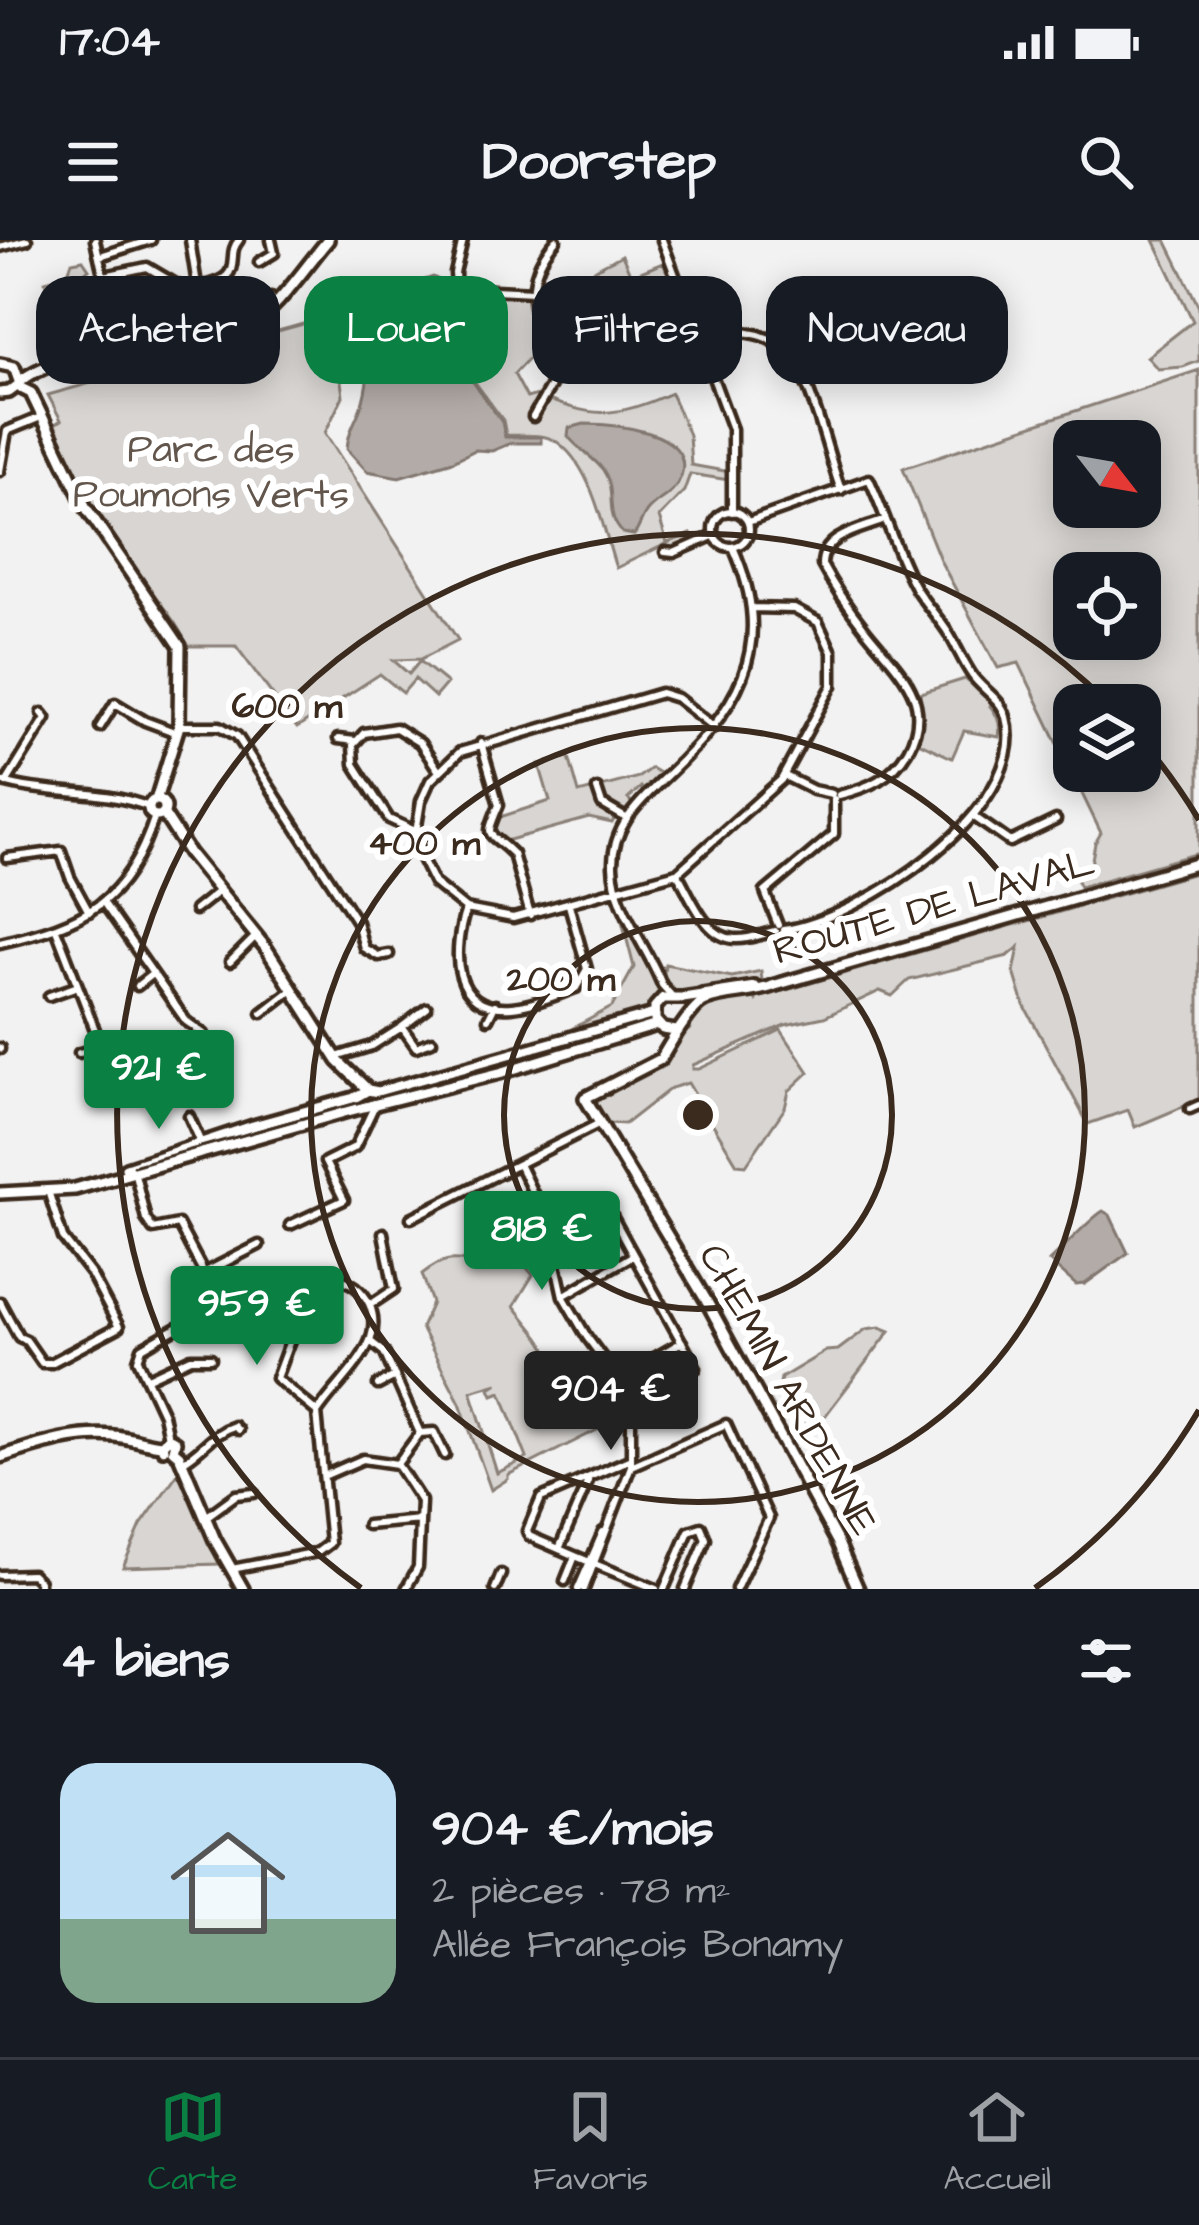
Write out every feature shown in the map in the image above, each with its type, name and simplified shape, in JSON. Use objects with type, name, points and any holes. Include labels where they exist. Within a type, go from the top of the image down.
[{"type":"street","points":[[0,247],[27,240]]},
{"type":"street","points":[[95,240],[104,276]]},
{"type":"street","points":[[100,256],[151,240]]},
{"type":"street","points":[[190,240],[198,276]]},
{"type":"street","points":[[227,276],[239,240]]},
{"type":"street","points":[[260,262],[274,253],[272,240]]},
{"type":"street","points":[[0,393],[9,392],[29,372],[100,354],[180,346],[238,332],[259,318],[328,240]]},
{"type":"street","points":[[463,240],[456,288],[532,292]]},
{"type":"street","points":[[537,276],[541,260],[556,240]]},
{"type":"street","points":[[662,240],[676,276]]},
{"type":"street","points":[[108,276],[146,267],[161,276]]},
{"type":"street","points":[[0,364],[31,393],[94,520],[176,635],[182,656],[178,729],[138,860],[89,912],[56,929],[0,943]]},
{"type":"street","points":[[533,417],[552,384]]},
{"type":"street","points":[[716,384],[732,428],[732,512]]},
{"type":"street","points":[[804,384],[841,490]]},
{"type":"street","points":[[0,471],[7,431],[41,417]]},
{"type":"street","points":[[677,873],[719,936],[740,939],[830,919],[943,848],[973,816],[1001,764],[1007,739],[1005,714],[974,679],[923,600],[869,479],[748,522]]},
{"type":"street","points":[[732,512],[748,522]]},
{"type":"street","points":[[713,537],[717,519],[732,512]]},
{"type":"street","points":[[784,775],[835,796],[889,774],[912,743],[919,722],[918,704],[908,681],[822,565],[821,556],[830,543],[884,520]]},
{"type":"street","points":[[713,537],[733,547],[746,540],[748,522]]},
{"type":"street","points":[[665,552],[674,553],[713,537]]},
{"type":"street","points":[[0,1191],[58,1187],[134,1169],[201,1143],[663,1025],[687,1024],[690,1012],[662,986],[618,889],[614,847],[626,818],[714,727],[747,669],[752,651],[751,608],[733,547]]},
{"type":"street","points":[[714,727],[677,698],[661,693],[460,752],[438,770],[421,801],[416,832],[420,855],[434,883],[466,909],[499,918],[530,915],[677,873],[784,775],[832,686],[835,662],[812,617],[782,607],[751,608]]},
{"type":"street","points":[[100,727],[115,704],[146,722],[178,729],[220,726],[237,736],[357,922],[364,948],[378,956],[389,955]]},
{"type":"street","points":[[42,713],[46,718],[3,782],[95,793],[157,808],[257,935],[336,1058],[371,1099]]},
{"type":"street","points":[[338,739],[355,740],[374,730],[396,728],[420,743],[438,770]]},
{"type":"street","points":[[355,740],[351,757],[388,819],[416,832]]},
{"type":"street","points":[[481,743],[499,805],[488,832],[513,854],[530,915]]},
{"type":"street","points":[[597,789],[602,804],[626,818]]},
{"type":"street","points":[[779,929],[765,892],[834,834],[835,796]]},
{"type":"street","points":[[973,816],[1010,842],[1056,820]]},
{"type":"street","points":[[7,858],[61,850],[89,912]]},
{"type":"street","name":"ROUTE DE LAVAL","points":[[690,1012],[708,998],[767,988],[1199,863]]},
{"type":"street","points":[[195,910],[220,890]]},
{"type":"street","points":[[103,902],[186,1021],[204,1034]]},
{"type":"street","points":[[466,909],[454,950],[457,970],[469,989],[495,1005],[512,1007],[576,988],[587,969],[569,905]]},
{"type":"street","points":[[56,929],[102,1048]]},
{"type":"street","points":[[230,962],[257,935]]},
{"type":"street","points":[[137,986],[151,975]]},
{"type":"street","points":[[49,996],[78,986]]},
{"type":"street","points":[[262,1013],[293,988]]},
{"type":"street","name":"ROUTE DE LAVAL","points":[[672,998],[767,988]]},
{"type":"street","points":[[663,1025],[672,998]]},
{"type":"street","points":[[488,1019],[495,1005]]},
{"type":"street","points":[[336,1058],[372,1046],[427,1008]]},
{"type":"street","name":"CHEMIN ARDENNE","points":[[663,1025],[667,1044],[658,1061],[585,1098],[773,1421],[858,1589]]},
{"type":"street","points":[[402,1027],[416,1047],[432,1041]]},
{"type":"street","points":[[79,1053],[127,1043]]},
{"type":"street","points":[[0,1191],[49,1194],[371,1099]]},
{"type":"street","points":[[290,1225],[344,1200],[325,1162],[355,1147],[371,1099]]},
{"type":"street","points":[[1190,1109],[1199,1105]]},
{"type":"street","points":[[189,1116],[201,1143]]},
{"type":"street","points":[[411,1218],[600,1123]]},
{"type":"street","points":[[519,1164],[546,1220],[563,1296],[618,1379],[631,1422],[631,1462],[581,1589]]},
{"type":"street","points":[[134,1169],[146,1219],[153,1229],[178,1224],[203,1273],[259,1245]]},
{"type":"street","points":[[0,1302],[19,1337],[42,1363],[119,1327],[91,1274],[63,1238],[49,1194]]},
{"type":"street","points":[[612,1216],[696,1368],[650,1393]]},
{"type":"street","points":[[370,1304],[394,1289],[383,1233]]},
{"type":"street","points":[[563,1296],[603,1274],[611,1264],[634,1256]]},
{"type":"street","points":[[165,1441],[169,1428],[137,1360],[142,1348],[261,1288],[326,1278],[344,1281],[370,1304],[370,1341],[317,1412],[331,1536],[327,1547],[232,1569]]},
{"type":"street","points":[[298,1283],[305,1300],[276,1378],[317,1412]]},
{"type":"street","points":[[370,1341],[384,1352],[420,1433]]},
{"type":"street","points":[[618,1379],[682,1342]]},
{"type":"street","points":[[148,1378],[191,1358],[211,1358]]},
{"type":"street","points":[[379,1385],[395,1376]]},
{"type":"street","points":[[685,1589],[706,1539],[701,1526],[689,1531],[660,1589],[529,1536],[541,1498],[726,1424],[770,1518],[736,1589]]},
{"type":"street","points":[[182,1462],[222,1430],[234,1426],[238,1430]]},
{"type":"street","points":[[397,1464],[420,1433],[434,1432],[445,1455]]},
{"type":"street","points":[[0,1457],[83,1435],[175,1442],[173,1450],[243,1589]]},
{"type":"street","points":[[326,1475],[363,1459],[397,1464],[418,1494],[420,1520],[418,1568],[406,1589]]},
{"type":"street","points":[[559,1550],[590,1478]]},
{"type":"street","points":[[206,1517],[236,1495],[254,1493]]},
{"type":"street","points":[[367,1525],[420,1520]]},
{"type":"street","points":[[565,1581],[575,1556]]},
{"type":"street","points":[[0,1575],[32,1574],[39,1589]]},
{"type":"street","points":[[495,1589],[501,1574]]},
{"type":"green space","points":[[1154,240],[1166,240],[1199,307],[1199,361],[1183,367],[1158,369],[1147,357],[1193,321]]},
{"type":"green space","points":[[622,255],[631,276],[587,276]]},
{"type":"green space","points":[[83,260],[89,269],[80,276],[63,276],[72,262]]},
{"type":"green space","points":[[663,263],[669,276],[631,276]]},
{"type":"green space","points":[[508,297],[526,297],[532,355],[514,374],[527,398],[537,395],[573,408],[604,412],[635,407],[671,393],[689,435],[691,465],[730,472],[729,480],[690,474],[684,491],[659,517],[667,543],[691,534],[694,542],[672,550],[666,544],[616,568],[578,464],[554,440],[506,435],[503,420],[476,384],[508,384]]},
{"type":"green space","name":"Parc des Poumons Verts","points":[[304,324],[304,384],[341,384],[343,396],[325,433],[458,640],[421,659],[393,660],[409,674],[420,661],[447,683],[435,697],[415,679],[403,693],[380,674],[297,728],[236,646],[188,646],[96,517],[52,426],[61,420],[48,395],[88,384],[280,384],[280,330]]},
{"type":"green space","points":[[1199,370],[1199,853],[1080,887],[1074,875],[1091,865],[1101,833],[1081,792],[1161,792],[1161,684],[1053,684],[1053,733],[1019,663],[998,668],[941,562],[903,468]]},
{"type":"green space","points":[[965,679],[993,701],[990,706],[998,720],[999,737],[964,731],[952,758],[916,741],[921,726],[920,693]]},
{"type":"green space","points":[[569,757],[579,793],[639,777],[651,768],[661,774],[645,792],[641,787],[628,799],[633,804],[624,814],[619,811],[612,823],[589,818],[502,842],[491,833],[494,819],[550,801],[539,764]]},
{"type":"green space","points":[[1199,872],[1199,1100],[1135,1127],[1128,1110],[1088,1124],[1024,1005],[1014,972],[1019,947],[1008,956],[909,980],[892,996],[880,991],[824,1017],[785,1025],[693,1065],[699,1069],[781,1030],[809,1072],[789,1091],[785,1108],[746,1165],[737,1164],[688,1083],[671,1088],[625,1124],[608,1123],[597,1104],[598,1097],[664,1061],[674,1038],[689,1030],[700,1006],[754,996],[756,1000],[759,994],[769,995]]},
{"type":"green space","points":[[619,909],[650,964],[657,997],[647,1012],[566,1035],[612,1007],[634,967]]},
{"type":"green space","points":[[665,964],[732,977],[761,971],[762,981],[713,986],[688,995],[663,982]]},
{"type":"green space","points":[[499,1245],[527,1255],[527,1268],[533,1275],[514,1306],[599,1429],[508,1475],[491,1490],[460,1403],[421,1328],[432,1303],[422,1274],[448,1260],[476,1263]],"holes":[[[498,1383],[490,1388],[493,1395],[501,1392],[527,1458],[497,1473],[471,1391]]]},
{"type":"green space","points":[[866,1329],[890,1331],[809,1437],[779,1388],[781,1378],[826,1351],[838,1350]]},
{"type":"green space","points":[[178,1473],[219,1564],[123,1567],[141,1525]]},
{"type":"shaded area","points":[[366,384],[475,384],[502,422],[505,437],[541,437],[541,443],[475,450],[399,477],[367,471],[347,449]]},
{"type":"shaded area","points":[[584,424],[649,433],[676,448],[682,461],[678,482],[648,510],[634,535],[617,526],[603,470],[568,436],[569,428]]},
{"type":"shaded area","points":[[1103,1211],[1110,1215],[1128,1253],[1085,1284],[1076,1285],[1049,1261]]},
{"type":"tram line","points":[[133,1166],[634,1025]]}]
